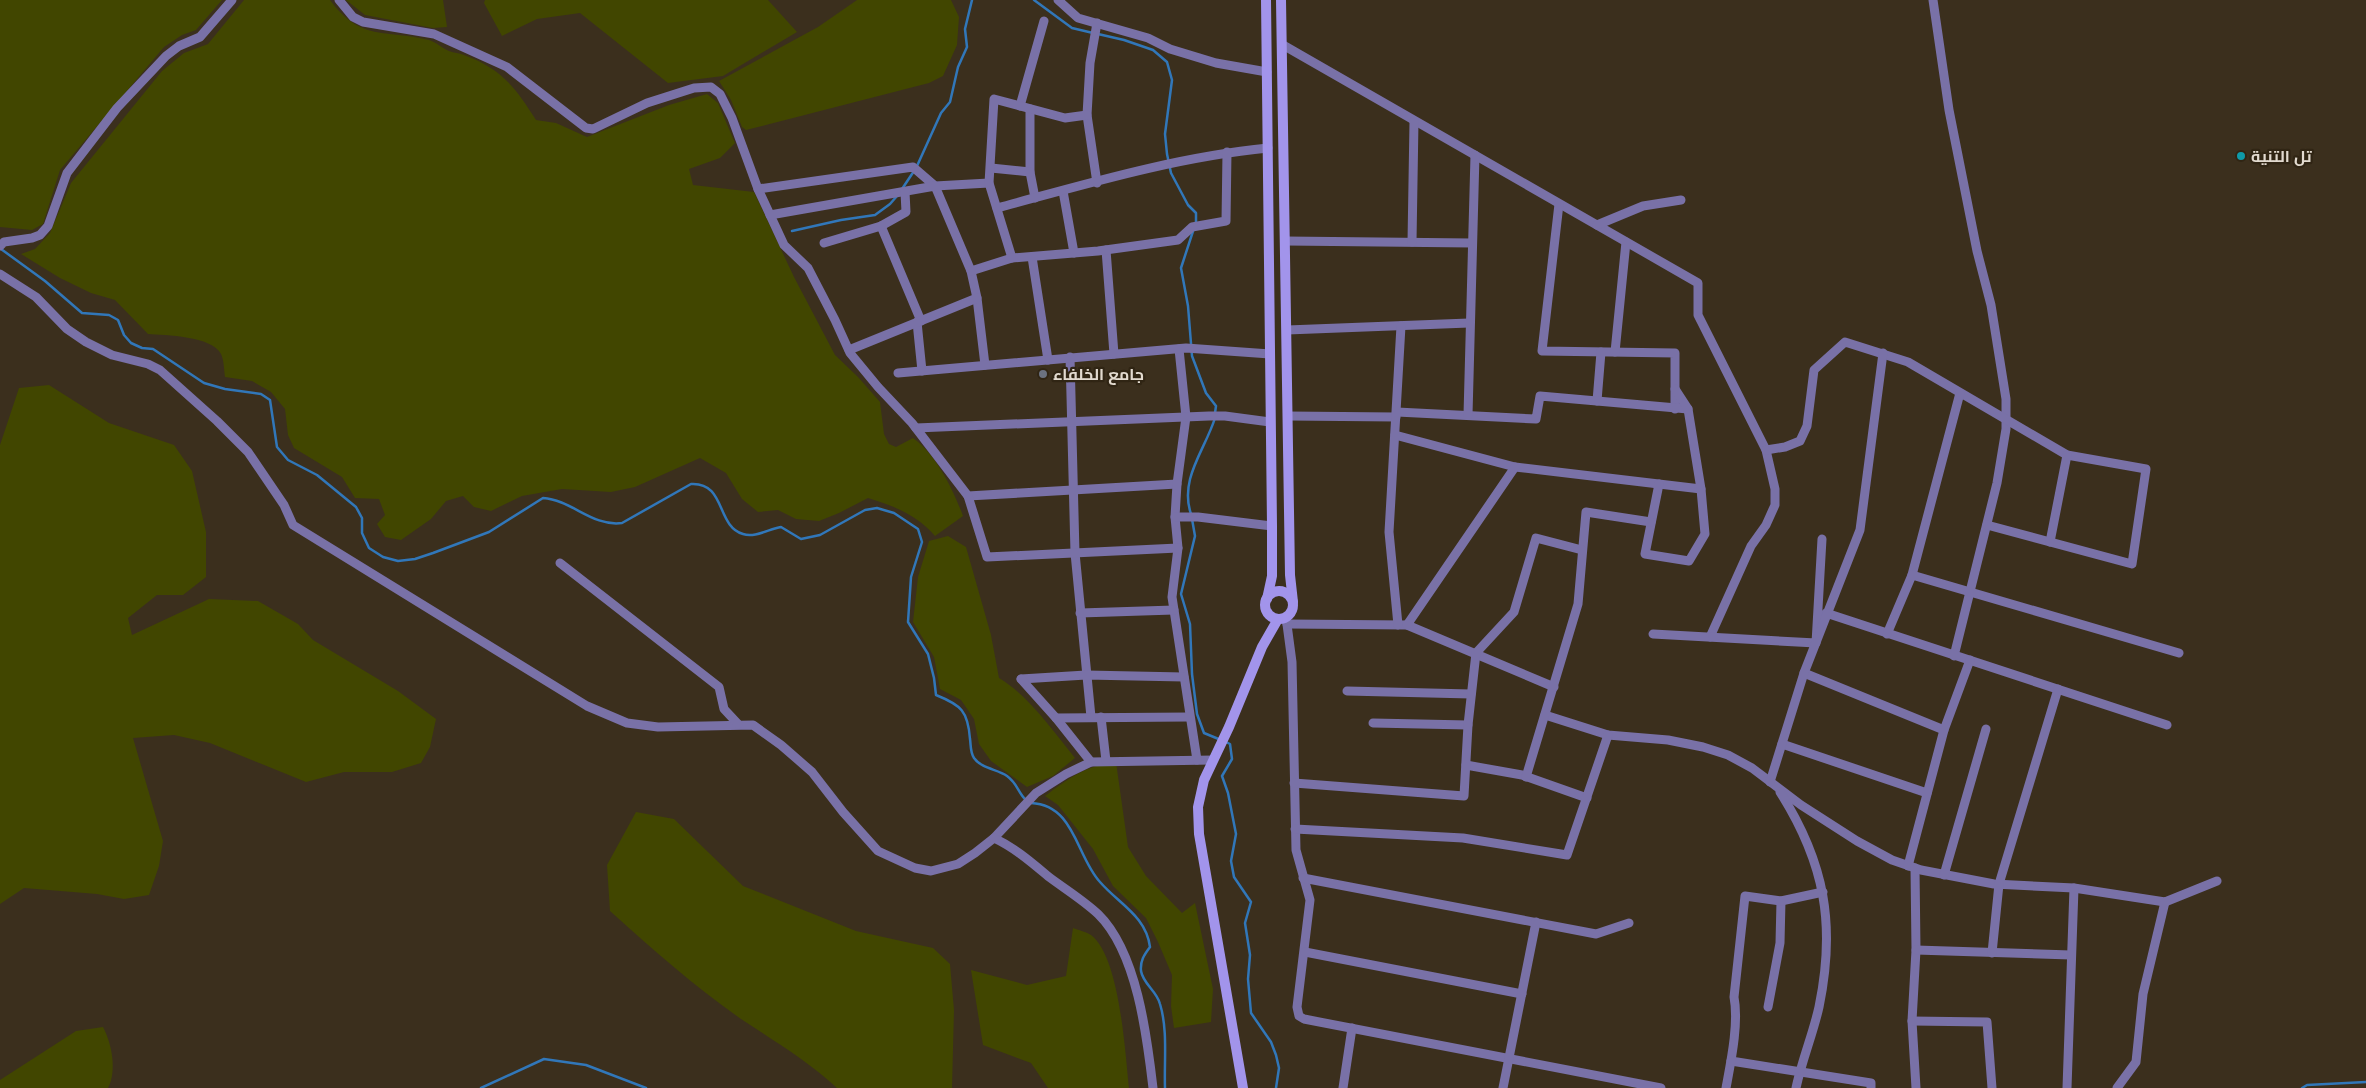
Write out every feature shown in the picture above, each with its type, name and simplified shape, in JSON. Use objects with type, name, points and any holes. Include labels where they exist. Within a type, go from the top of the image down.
[{"type":"main road","points":[[1262,647],[1266,604],[1272,576],[1266,0]]},
{"type":"main road","points":[[1243,1088],[1198,825],[1201,789],[1215,756],[1262,647],[1292,611],[1293,602],[1290,575],[1286,176],[1281,0]]},
{"type":"main road","points":[[1268,175],[1278,179],[1286,176]]},
{"type":"main road","points":[[1269,197],[1279,194],[1286,197]]},
{"type":"main road","points":[[1284,620],[1270,615],[1266,604],[1272,593],[1281,591],[1288,595],[1293,602]]},
{"type":"street","points":[[2,244],[40,235],[48,226],[67,173],[117,108],[166,56],[179,46],[200,37],[232,0]]},
{"type":"street","points":[[339,0],[353,17],[363,22],[434,34],[507,67],[586,128],[593,129],[647,104],[694,88],[712,88],[720,94],[732,118],[758,189],[784,245],[808,268],[849,350],[878,387],[916,428],[968,496],[987,557],[1178,548]]},
{"type":"street","points":[[1058,0],[1078,18],[1097,25],[1148,38],[1170,49],[1216,63],[1267,72]]},
{"type":"street","points":[[1933,0],[1949,110],[1991,305],[2006,399],[2006,421],[1997,483],[1954,656]]},
{"type":"street","points":[[1020,106],[1044,21]]},
{"type":"street","points":[[1097,25],[1090,63],[1087,115],[1097,183]]},
{"type":"street","points":[[1283,45],[1698,283],[1698,315],[1766,450],[1775,489],[1775,505],[1766,525],[1751,546],[1710,637]]},
{"type":"street","points":[[1012,258],[989,184],[994,99],[1064,118],[1087,115]]},
{"type":"street","points":[[1030,109],[1030,172],[1035,198]]},
{"type":"street","points":[[1412,242],[1414,120]]},
{"type":"street","points":[[997,208],[1164,164],[1227,152],[1268,148]]},
{"type":"street","points":[[971,272],[1012,258],[1106,250],[1178,240],[1192,227],[1226,221],[1227,152]]},
{"type":"street","points":[[1468,415],[1474,155]]},
{"type":"street","points":[[758,189],[913,167],[922,173],[936,186],[971,272],[977,298],[984,365]]},
{"type":"street","points":[[991,168],[1030,172]]},
{"type":"street","points":[[770,215],[936,186],[989,184]]},
{"type":"street","points":[[1063,191],[1074,253]]},
{"type":"street","points":[[824,243],[881,226],[906,212],[904,192]]},
{"type":"street","points":[[1596,225],[1643,206],[1682,200]]},
{"type":"street","points":[[1560,204],[1542,351],[1676,353],[1675,408]]},
{"type":"street","points":[[881,226],[919,322],[922,371]]},
{"type":"street","points":[[1286,241],[1472,243]]},
{"type":"street","points":[[1615,352],[1626,242]]},
{"type":"street","points":[[1106,250],[1114,354]]},
{"type":"street","points":[[1032,257],[1048,360]]},
{"type":"street","points":[[0,274],[36,297],[67,329],[86,342],[112,355],[148,364],[160,370],[217,421],[248,452],[284,505],[293,525],[587,706],[627,723],[650,726],[753,725],[781,745],[812,772],[843,812],[878,851],[915,868],[931,871],[958,864],[994,838],[1036,793],[1066,774],[1091,762],[1196,760],[1215,756]]},
{"type":"street","points":[[849,350],[977,298]]},
{"type":"street","points":[[1287,330],[1469,323]]},
{"type":"street","points":[[1401,326],[1389,532],[1402,625]]},
{"type":"street","points":[[1766,450],[1793,445],[1800,441],[1805,434],[1814,370],[1827,356],[1845,342],[1908,362],[2067,455],[2146,469],[2132,564],[1987,525]]},
{"type":"street","points":[[898,373],[1197,347],[1270,354]]},
{"type":"street","points":[[1183,348],[1186,417],[1177,484],[1175,517],[1178,548],[1172,597],[1196,760]]},
{"type":"street","points":[[1597,401],[1601,352]]},
{"type":"street","points":[[1770,782],[1804,673],[1860,530],[1883,354]]},
{"type":"street","points":[[1070,357],[1075,553],[1091,717]]},
{"type":"street","points":[[1659,484],[1645,554],[1689,561],[1705,534],[1701,488],[1688,409],[1675,389]]},
{"type":"street","points":[[1887,634],[1912,575],[1960,393]]},
{"type":"street","points":[[1288,416],[1396,414],[1468,415],[1536,419],[1540,396],[1688,409]]},
{"type":"street","points":[[916,428],[1209,416],[1270,422]]},
{"type":"street","points":[[1395,435],[1515,467],[1701,488]]},
{"type":"street","points":[[2050,542],[2067,455]]},
{"type":"street","points":[[1402,625],[1515,467]]},
{"type":"street","points":[[968,496],[1177,484]]},
{"type":"street","points":[[1526,777],[1578,604],[1586,512],[1651,522]]},
{"type":"street","points":[[1175,517],[1198,517],[1272,526]]},
{"type":"street","points":[[1294,783],[1464,796],[1468,725],[1476,653],[1514,612],[1536,538],[1582,550]]},
{"type":"street","points":[[1816,643],[1822,539]]},
{"type":"street","points":[[560,563],[719,687],[724,709],[738,724]]},
{"type":"street","points":[[1912,575],[2179,653]]},
{"type":"street","points":[[1080,612],[1174,610]]},
{"type":"street","points":[[1826,613],[2167,725]]},
{"type":"street","points":[[1554,686],[1486,660],[1476,653],[1402,625],[1284,620],[1292,662],[1296,850],[1310,900],[1297,1007],[1299,1016],[1304,1019],[1661,1088]]},
{"type":"street","points":[[1653,634],[1816,643]]},
{"type":"street","points":[[1916,1088],[1912,1021],[1916,950],[1911,867],[1927,793],[1944,730],[1970,660]]},
{"type":"street","points":[[1804,673],[1944,730]]},
{"type":"street","points":[[1091,762],[1056,718],[1021,679],[1086,675],[1184,677]]},
{"type":"street","points":[[1992,953],[1999,884],[2058,689]]},
{"type":"street","points":[[1347,691],[1471,694]]},
{"type":"street","points":[[1545,715],[1608,735],[1668,740],[1716,750],[1738,760],[1857,841],[1911,867],[1944,875],[1999,884],[2074,888],[2164,902],[2217,880]]},
{"type":"street","points":[[1101,717],[1106,761]]},
{"type":"street","points":[[1056,718],[1190,717]]},
{"type":"street","points":[[1372,723],[1468,725]]},
{"type":"street","points":[[1944,875],[1986,730]]},
{"type":"street","points":[[1295,829],[1463,838],[1567,855],[1608,735]]},
{"type":"street","points":[[1782,744],[1927,793]]},
{"type":"street","points":[[1466,765],[1526,777],[1587,798]]},
{"type":"street","points":[[1777,788],[1792,811],[1816,866],[1823,892],[1828,927],[1826,962],[1819,1008],[1796,1088]]},
{"type":"street","points":[[994,838],[1015,848],[1099,915],[1118,940],[1126,956],[1147,1031],[1153,1088]]},
{"type":"street","points":[[1303,878],[1596,934],[1629,923]]},
{"type":"street","points":[[2066,1088],[2074,888]]},
{"type":"street","points":[[1726,1088],[1731,1061],[1734,997],[1745,896],[1781,901],[1823,892]]},
{"type":"street","points":[[1768,1006],[1780,943],[1781,901]]},
{"type":"street","points":[[2117,1088],[2136,1062],[2143,994],[2164,902]]},
{"type":"street","points":[[1503,1088],[1536,922]]},
{"type":"street","points":[[1916,950],[2071,955]]},
{"type":"street","points":[[1305,952],[1522,994]]},
{"type":"street","points":[[1912,1021],[1987,1022],[1992,1088]]},
{"type":"street","points":[[1343,1088],[1352,1028]]},
{"type":"street","points":[[1731,1061],[1872,1082],[1871,1088]]},
{"type":"shaded area","points":[[0,0],[222,0],[196,30],[182,35],[164,47],[60,170],[43,224],[32,230],[0,227]]},
{"type":"shaded area","points":[[244,0],[330,0],[341,13],[363,28],[375,32],[429,40],[449,51],[477,60],[506,80],[536,120],[556,123],[587,137],[669,105],[707,94],[718,103],[735,143],[720,158],[689,169],[693,185],[754,192],[794,277],[835,355],[880,402],[884,434],[889,444],[896,447],[913,438],[921,445],[937,463],[955,496],[963,516],[935,536],[913,517],[887,504],[868,498],[819,521],[796,519],[778,510],[758,512],[742,499],[726,473],[700,458],[635,487],[611,492],[562,489],[522,496],[491,511],[474,507],[463,496],[446,501],[431,519],[401,540],[385,537],[377,524],[385,515],[379,499],[355,498],[342,477],[294,448],[288,435],[285,409],[271,392],[252,381],[225,377],[222,356],[216,348],[198,340],[148,334],[115,300],[91,293],[60,278],[21,254],[35,249],[50,233],[71,183],[162,71],[184,53],[208,44]]},
{"type":"shaded area","points":[[346,0],[443,0],[447,27],[433,28],[365,15]]},
{"type":"shaded area","points":[[485,0],[768,0],[797,32],[723,76],[668,83],[580,13],[537,19],[502,36],[484,3]]},
{"type":"shaded area","points":[[857,0],[951,0],[959,17],[957,45],[943,76],[929,83],[746,130],[742,127],[731,100],[719,81],[818,27]]},
{"type":"shaded area","points":[[49,385],[109,423],[174,445],[192,471],[206,532],[206,577],[183,595],[157,595],[128,618],[132,635],[209,599],[258,601],[298,624],[313,640],[398,691],[436,719],[430,747],[421,763],[392,772],[344,772],[306,782],[210,743],[174,735],[133,738],[163,841],[159,866],[149,895],[124,899],[97,894],[24,888],[0,904],[0,445],[19,388]]},
{"type":"shaded area","points":[[948,536],[966,547],[991,635],[999,678],[1010,685],[1030,704],[1075,758],[1053,776],[1027,787],[991,761],[979,744],[974,719],[961,700],[940,689],[934,657],[913,622],[918,577],[929,541]]},
{"type":"shaded area","points":[[1116,762],[1128,847],[1146,876],[1182,913],[1195,903],[1213,989],[1211,1022],[1174,1028],[1171,1006],[1172,975],[1146,918],[1113,886],[1093,849],[1058,805],[1045,796],[1086,770],[1095,766]]},
{"type":"shaded area","points":[[636,812],[674,819],[743,886],[856,931],[933,948],[950,964],[954,1010],[952,1088],[837,1088],[803,1060],[741,1019],[674,967],[610,911],[607,865]]},
{"type":"shaded area","points":[[1073,928],[1091,935],[1101,946],[1109,963],[1115,984],[1123,1030],[1129,1088],[1048,1088],[1031,1063],[983,1045],[971,970],[1027,985],[1066,976]]},
{"type":"shaded area","points":[[103,1027],[109,1041],[113,1066],[108,1088],[0,1088],[0,1080],[76,1031]]},
{"type":"waterway","points":[[917,166],[941,113],[950,102],[958,67],[967,47],[965,29],[972,0]]},
{"type":"waterway","points":[[1034,0],[1072,28],[1093,33]]},
{"type":"waterway","points":[[1098,34],[1124,40],[1153,50],[1167,62],[1172,80],[1165,134],[1167,154],[1171,173],[1188,205],[1196,213],[1196,222],[1181,268],[1188,306],[1192,356],[1206,393],[1216,406],[1215,413]]},
{"type":"waterway","points":[[902,189],[914,171]]},
{"type":"waterway","points":[[792,231],[841,220],[875,215],[897,196]]},
{"type":"waterway","points":[[1,249],[45,281],[82,313],[109,315],[118,320],[124,335],[131,343],[142,348],[153,349],[204,383],[225,389],[261,394],[270,400],[277,447],[288,460],[317,475],[356,507],[362,518],[362,533],[369,548],[383,557],[398,561],[415,559],[433,553],[489,532],[543,498],[563,503],[601,521],[622,523],[691,484],[702,485],[710,490],[716,497],[728,523],[734,529],[748,535],[781,527],[801,539],[820,535],[865,510],[877,508],[894,513],[918,529],[922,542],[911,577],[908,622],[928,654],[936,695],[952,702],[962,710],[969,729],[971,751],[977,762],[1007,776],[1026,800]]},
{"type":"waterway","points":[[1191,514],[1188,489],[1195,465],[1215,418]]},
{"type":"waterway","points":[[1192,519],[1195,536],[1181,594],[1190,624],[1192,674],[1197,714],[1204,733],[1221,740]]},
{"type":"waterway","points":[[1226,742],[1230,744],[1232,759],[1222,776],[1228,793],[1236,834],[1231,861],[1234,877],[1251,902],[1245,923],[1250,955],[1248,979],[1251,1013],[1271,1042],[1276,1055],[1279,1068],[1276,1088]]},
{"type":"waterway","points":[[1031,803],[1046,806],[1066,822],[1085,859],[1100,882],[1131,911],[1143,927],[1150,947],[1143,958],[1141,971],[1144,980],[1158,999],[1162,1014],[1165,1035],[1165,1088]]},
{"type":"waterway","points":[[481,1088],[544,1059],[586,1065],[646,1088]]},
{"type":"waterway","points":[[2302,1088],[2307,1085],[2366,1082]]},
{"type":"place","name":"تل التنية","points":[[2241,156]]},
{"type":"place","name":"جامع الخلفاء","points":[[1043,374]]}]
